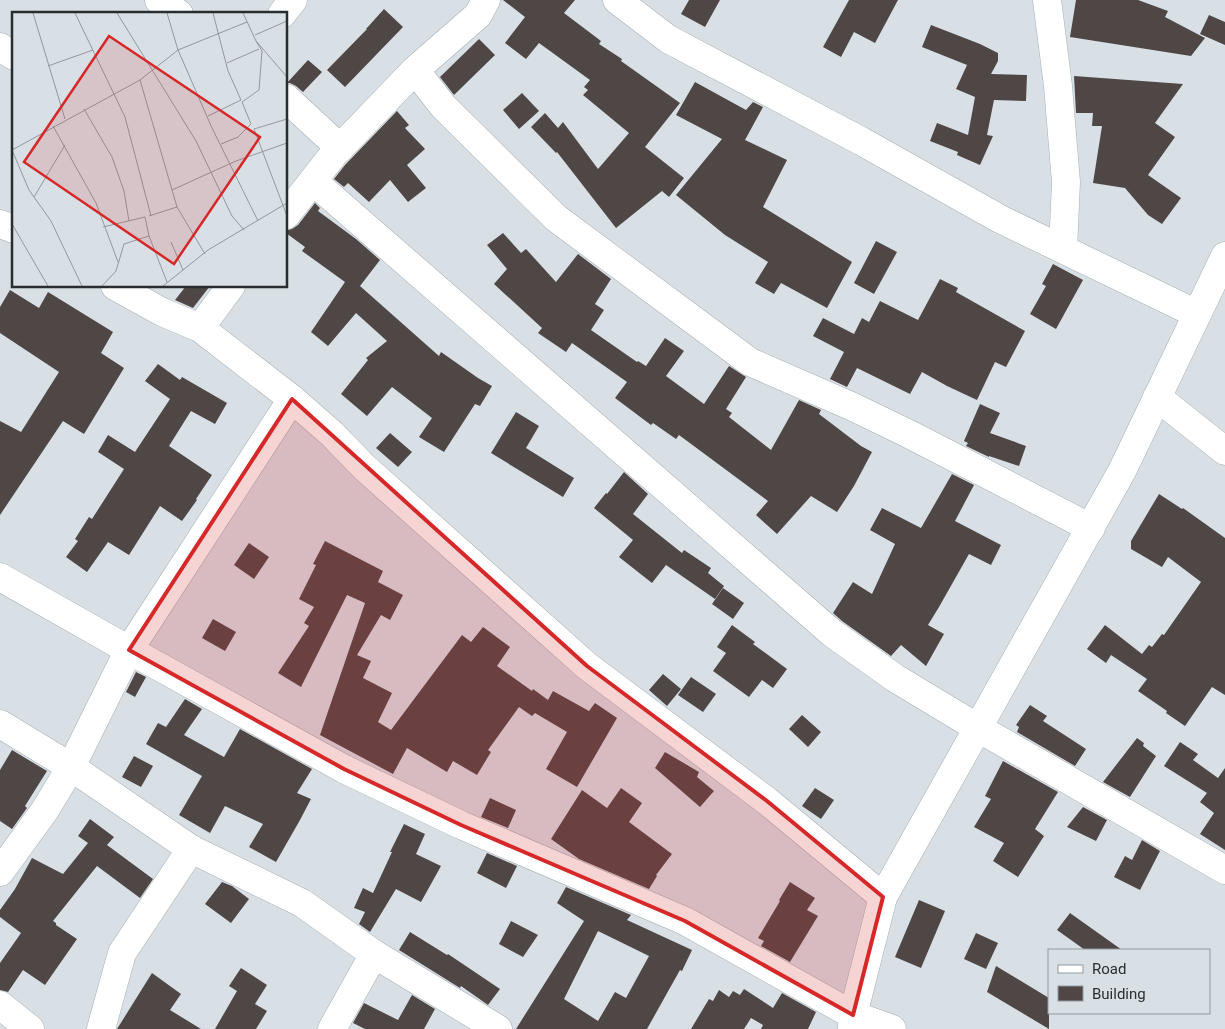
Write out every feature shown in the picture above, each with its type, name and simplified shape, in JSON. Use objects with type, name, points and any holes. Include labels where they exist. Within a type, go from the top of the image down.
[{"type":"street","points":[[160,0],[177,12]]},
{"type":"street","points":[[284,12],[293,0]]},
{"type":"street","points":[[288,212],[340,148],[414,70],[478,15],[486,0]]},
{"type":"street","points":[[617,0],[668,39],[861,141],[1000,219],[1197,314]]},
{"type":"street","points":[[1047,0],[1058,86],[1066,182],[1063,249]]},
{"type":"street","points":[[0,47],[12,55]]},
{"type":"street","points":[[414,70],[443,106],[556,218],[750,362],[851,406],[909,434],[1091,528]]},
{"type":"street","points":[[288,100],[340,148]]},
{"type":"street","points":[[313,181],[832,634],[895,678],[978,728],[1225,870]]},
{"type":"street","points":[[0,224],[12,229]]},
{"type":"street","points":[[853,1022],[884,897],[1122,471],[1225,256]]},
{"type":"street","points":[[119,288],[162,312],[200,328],[292,400],[332,434],[364,467],[587,666],[767,801],[884,897]]},
{"type":"street","points":[[200,328],[230,288]]},
{"type":"street","points":[[1156,397],[1225,451]]},
{"type":"street","points":[[0,872],[45,810],[71,766],[129,650],[292,400]]},
{"type":"street","points":[[0,577],[344,769],[461,825],[684,922],[853,1022],[892,1029]]},
{"type":"street","points":[[0,724],[71,766],[191,849],[302,903],[374,954],[498,1029]]},
{"type":"street","points":[[101,1029],[122,953],[191,849]]},
{"type":"street","points":[[332,1029],[374,954]]},
{"type":"street","points":[[0,1006],[30,1029]]},
{"type":"highlighted area","points":[[292,399],[587,666],[767,801],[883,897],[853,1015],[685,921],[461,825],[344,769],[129,650]]},
{"type":"building","points":[[503,0],[575,0],[564,13],[601,41],[599,44],[680,103],[645,147],[684,178],[669,197],[662,191],[616,228],[557,152],[531,127],[545,113],[558,128],[563,122],[598,169],[629,133],[583,95],[588,90],[584,87],[590,80],[539,43],[526,59],[505,43],[525,17]]},
{"type":"building","points":[[689,0],[720,0],[705,27],[681,14]]},
{"type":"building","points":[[849,0],[898,0],[875,43],[854,32],[841,57],[823,47]]},
{"type":"building","points":[[1076,0],[1138,0],[1168,11],[1165,17],[1205,38],[1191,56],[1070,37]]},
{"type":"building","points":[[384,9],[403,27],[345,87],[327,70]]},
{"type":"building","points":[[1209,15],[1225,22],[1225,45],[1200,34]]},
{"type":"building","points":[[931,25],[998,53],[998,61],[991,74],[1027,75],[1026,101],[994,100],[987,135],[993,136],[980,165],[957,155],[958,152],[930,141],[937,123],[968,135],[975,97],[956,89],[967,65],[922,47]]},
{"type":"building","points":[[479,39],[495,55],[454,95],[440,77]]},
{"type":"building","points":[[308,60],[322,72],[303,92],[288,82]]},
{"type":"building","points":[[1074,76],[1183,84],[1155,123],[1175,137],[1148,175],[1181,198],[1162,224],[1148,215],[1125,188],[1093,183],[1102,126],[1092,126],[1093,113],[1076,113]]},
{"type":"building","points":[[695,82],[746,110],[753,102],[763,107],[745,140],[787,160],[763,207],[852,262],[827,308],[781,283],[774,294],[755,283],[768,262],[725,235],[676,195],[722,139],[676,115]]},
{"type":"building","points":[[522,93],[539,111],[519,129],[503,110]]},
{"type":"building","points":[[397,111],[409,125],[405,128],[425,149],[407,165],[426,188],[408,202],[390,180],[369,202],[348,183],[344,187],[334,179]]},
{"type":"building","points":[[315,203],[320,208],[318,211],[356,239],[380,260],[360,286],[439,356],[441,352],[492,386],[480,406],[475,404],[444,452],[419,437],[432,418],[392,387],[367,416],[341,394],[368,360],[366,358],[387,341],[356,313],[328,346],[311,332],[345,282],[302,251],[305,247],[288,234],[288,230],[298,225]]},
{"type":"building","points":[[503,233],[521,253],[526,249],[556,282],[578,254],[611,279],[595,304],[604,310],[591,330],[637,362],[646,366],[665,338],[684,351],[666,376],[704,404],[729,366],[746,377],[726,409],[732,413],[729,417],[771,450],[799,400],[821,410],[819,414],[861,446],[872,452],[854,486],[837,512],[811,496],[777,534],[756,515],[768,501],[679,435],[676,439],[653,423],[651,425],[615,398],[627,382],[572,343],[566,352],[538,333],[542,328],[494,284],[507,269],[487,245]]},
{"type":"building","points":[[876,241],[897,252],[874,294],[854,283]]},
{"type":"building","points":[[1053,264],[1083,280],[1056,329],[1030,314],[1046,286],[1042,284]]},
{"type":"building","points":[[940,279],[958,288],[956,292],[1025,331],[1006,367],[995,362],[977,400],[922,372],[910,394],[857,368],[847,387],[830,379],[844,352],[813,336],[823,318],[854,334],[862,318],[869,322],[880,301],[918,320]]},
{"type":"building","points":[[184,288],[208,288],[193,308],[175,300]]},
{"type":"building","points":[[10,290],[39,308],[48,292],[113,332],[101,353],[124,368],[84,434],[63,421],[0,515],[0,421],[21,432],[59,372],[0,333],[0,307]]},
{"type":"building","points":[[158,364],[180,380],[182,377],[227,403],[215,424],[191,411],[169,446],[212,475],[182,521],[160,506],[129,555],[108,542],[87,572],[66,557],[78,541],[75,539],[89,517],[92,519],[124,469],[98,452],[108,435],[135,452],[170,399],[145,381]]},
{"type":"building","points":[[980,404],[1000,413],[990,433],[1026,446],[1019,466],[989,457],[966,446],[968,443],[964,441]]},
{"type":"building","points":[[516,412],[539,426],[526,448],[574,478],[563,497],[491,453]]},
{"type":"building","points":[[390,433],[412,452],[398,467],[376,448]]},
{"type":"building","points":[[624,472],[648,494],[633,514],[682,553],[684,550],[711,568],[708,573],[724,586],[715,599],[666,565],[652,583],[619,557],[633,540],[594,508]]},
{"type":"building","points":[[952,474],[974,485],[955,521],[1001,545],[991,565],[969,554],[928,625],[944,634],[926,666],[901,645],[891,656],[833,613],[853,582],[872,594],[895,544],[870,530],[882,508],[921,528]]},
{"type":"building","points":[[1159,494],[1183,508],[1225,538],[1225,695],[1212,687],[1185,726],[1138,691],[1147,679],[1111,655],[1106,663],[1087,649],[1105,625],[1142,654],[1149,645],[1152,647],[1162,634],[1164,635],[1201,582],[1168,557],[1162,567],[1131,549],[1131,541]]},
{"type":"building","points":[[325,541],[383,571],[378,582],[403,595],[390,620],[381,615],[357,655],[371,661],[363,678],[392,693],[378,722],[391,730],[462,635],[471,642],[483,627],[510,647],[497,666],[532,691],[533,689],[548,700],[553,691],[589,711],[595,703],[617,718],[577,787],[546,769],[567,732],[535,713],[532,716],[519,707],[488,750],[491,752],[477,775],[453,761],[447,772],[407,748],[393,774],[320,735],[365,603],[347,595],[301,687],[278,673],[309,626],[304,623],[314,607],[299,599],[316,565],[313,564]]},
{"type":"building","points":[[249,543],[269,557],[254,579],[234,565]]},
{"type":"building","points":[[723,588],[744,603],[733,619],[712,604]]},
{"type":"building","points":[[213,619],[236,632],[225,651],[202,638]]},
{"type":"building","points":[[732,625],[755,642],[753,644],[787,669],[773,688],[762,680],[749,697],[713,671],[726,653],[717,647]]},
{"type":"building","points":[[136,672],[146,677],[135,697],[126,692]]},
{"type":"building","points":[[663,674],[681,689],[667,706],[649,690]]},
{"type":"building","points":[[691,677],[716,694],[703,712],[678,695]]},
{"type":"building","points":[[185,699],[202,709],[184,735],[224,757],[240,729],[312,769],[297,793],[311,799],[276,862],[249,847],[263,824],[225,806],[210,833],[179,815],[202,776],[146,744],[158,723],[166,727]]},
{"type":"building","points":[[1030,705],[1047,716],[1043,721],[1086,749],[1075,766],[1017,732],[1019,727],[1016,725]]},
{"type":"building","points":[[802,715],[821,732],[808,747],[789,729]]},
{"type":"building","points":[[1137,738],[1144,743],[1143,746],[1156,756],[1130,797],[1103,782]]},
{"type":"building","points":[[1180,742],[1198,754],[1193,760],[1218,778],[1225,768],[1225,850],[1200,834],[1214,813],[1200,802],[1207,793],[1164,766]]},
{"type":"building","points":[[12,750],[47,771],[25,806],[27,808],[12,829],[0,821],[0,770]]},
{"type":"building","points":[[665,752],[699,772],[697,777],[714,791],[700,807],[655,768]]},
{"type":"building","points":[[134,756],[153,766],[141,787],[122,777]]},
{"type":"building","points":[[1003,761],[1058,792],[1035,829],[1044,836],[1018,877],[993,861],[1004,843],[974,827],[991,799],[985,796]]},
{"type":"building","points":[[621,788],[642,803],[629,822],[672,854],[656,875],[649,889],[579,859],[551,839],[582,790],[607,808]]},
{"type":"building","points":[[815,788],[834,800],[821,819],[802,806]]},
{"type":"building","points":[[490,798],[516,810],[508,828],[481,817]]},
{"type":"building","points":[[1083,807],[1107,820],[1096,841],[1067,827]]},
{"type":"building","points":[[90,819],[114,837],[107,845],[153,879],[140,898],[97,866],[53,921],[77,939],[45,985],[23,970],[8,992],[0,990],[0,963],[21,933],[0,917],[0,910],[15,889],[32,858],[63,874],[88,843],[78,836]]},
{"type":"building","points":[[404,824],[425,834],[416,854],[441,866],[421,902],[396,889],[370,932],[359,924],[365,912],[354,908],[363,888],[373,893]]},
{"type":"building","points":[[1142,840],[1160,851],[1140,890],[1114,877],[1125,856],[1132,860]]},
{"type":"building","points":[[487,853],[517,866],[506,888],[477,873]]},
{"type":"building","points":[[222,882],[232,886],[249,899],[231,923],[205,904]]},
{"type":"building","points":[[790,882],[815,898],[807,910],[818,916],[790,962],[761,946],[764,941],[758,938]]},
{"type":"building","points":[[566,887],[631,915],[627,920],[692,950],[682,971],[680,970],[647,1029],[516,1029],[584,921],[557,903]],"holes":[[[598,931],[649,956],[626,998],[615,992],[598,1021],[564,999]]]},
{"type":"building","points":[[919,900],[945,911],[921,968],[895,957]]},
{"type":"building","points":[[1070,913],[1121,949],[1084,949],[1057,930]]},
{"type":"building","points":[[511,921],[538,935],[523,957],[499,944]]},
{"type":"building","points":[[410,932],[448,954],[500,989],[488,1005],[461,986],[460,988],[399,950]]},
{"type":"building","points":[[976,933],[998,943],[986,969],[964,959]]},
{"type":"building","points":[[996,966],[1048,997],[1049,1029],[987,992]]},
{"type":"building","points":[[241,968],[267,985],[255,1004],[267,1011],[256,1029],[215,1029],[237,991],[229,986]]},
{"type":"building","points":[[152,973],[181,994],[170,1010],[201,1029],[117,1029]]},
{"type":"building","points":[[744,989],[773,1008],[782,993],[816,1012],[808,1029],[761,1029],[763,1025],[751,1018],[744,1029],[691,1029],[709,999],[713,1001],[719,990],[729,997],[733,991],[740,995]]},
{"type":"building","points":[[412,995],[435,1009],[424,1029],[365,1029],[353,1023],[364,1003],[398,1020]]}]
